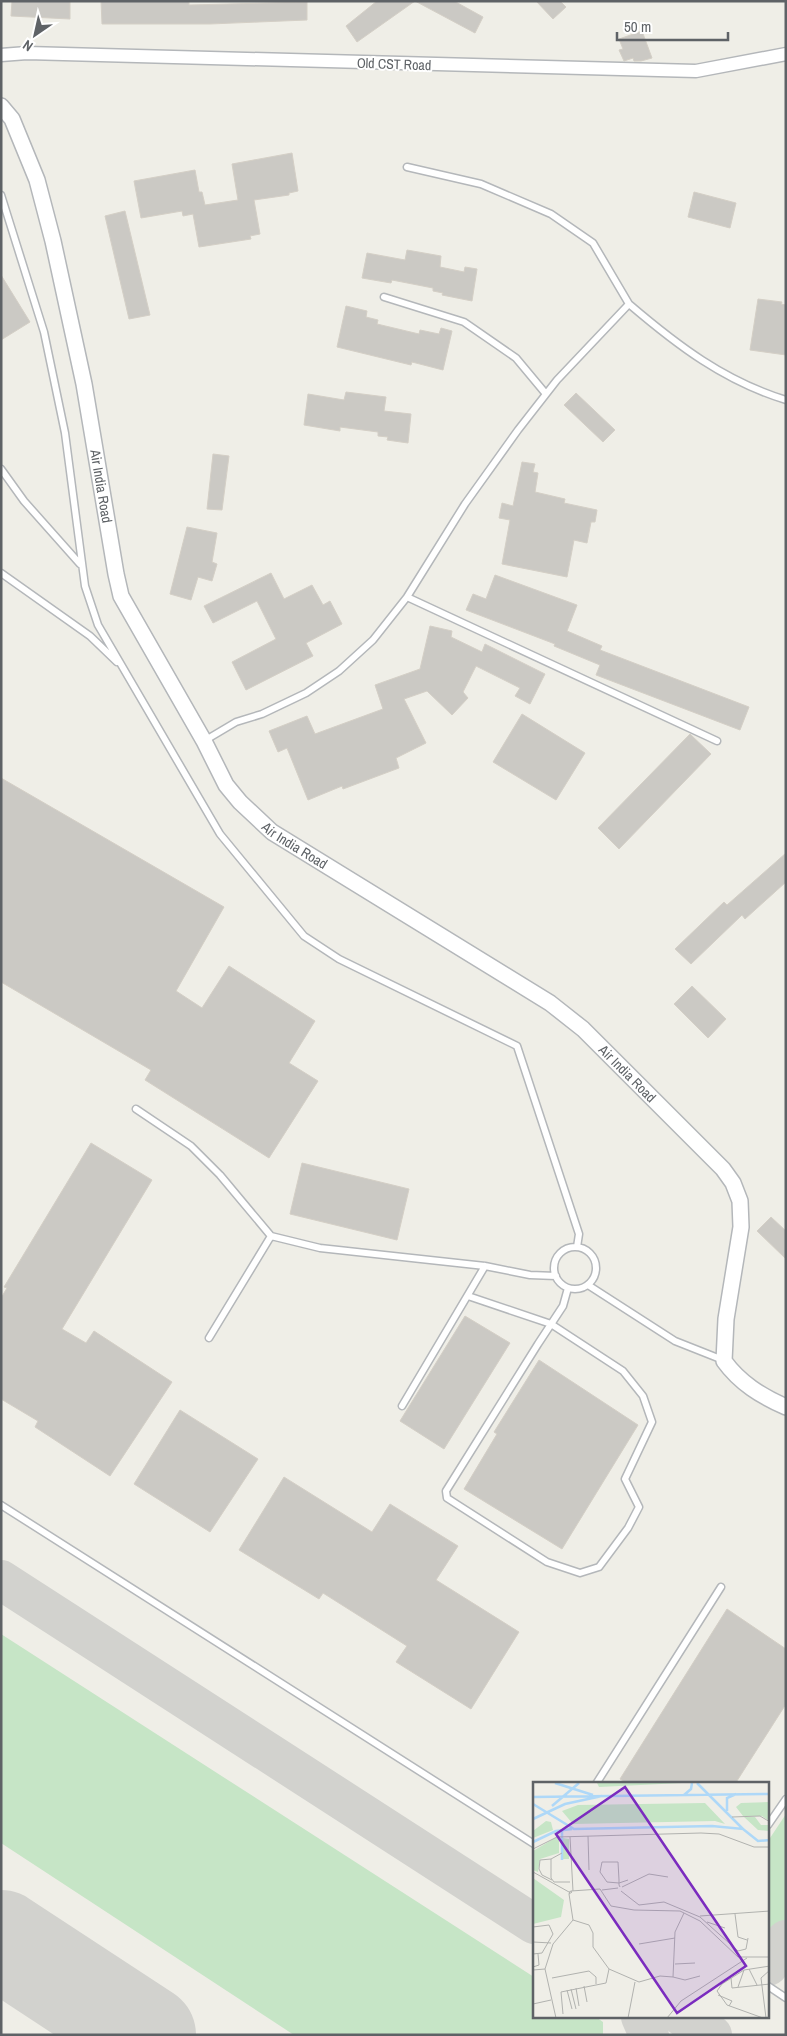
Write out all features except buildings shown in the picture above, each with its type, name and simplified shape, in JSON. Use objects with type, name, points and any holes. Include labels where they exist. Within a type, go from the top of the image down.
[{"type":"street","name":"Old CST Road","points":[[1,55],[27,53],[696,71],[786,54]]},
{"type":"street","name":"Air India Road","points":[[1,106],[12,119],[37,180],[53,241],[84,384],[108,529],[122,596],[204,741],[226,785],[240,802],[272,832],[550,1003],[583,1029],[723,1169],[733,1183],[740,1201],[741,1226],[726,1320],[724,1361]]},
{"type":"street","points":[[724,1361],[744,1383],[786,1408]]},
{"type":"lane","points":[[407,167],[481,184],[551,214],[593,243],[629,304],[670,338],[726,376],[786,400]]},
{"type":"lane","points":[[1,195],[44,332],[64,433],[84,586],[98,625],[220,834],[304,936],[339,959],[517,1046],[579,1234],[577,1248]]},
{"type":"lane","points":[[384,297],[464,322],[516,358],[546,394]]},
{"type":"lane","points":[[204,741],[236,722],[262,714],[306,693],[339,671],[373,640],[407,597],[465,504],[518,430],[546,394],[629,304]]},
{"type":"lane","points":[[1,469],[24,501],[81,565]]},
{"type":"lane","points":[[1,573],[90,636],[123,668]]},
{"type":"lane","points":[[407,597],[717,741]]},
{"type":"lane","points":[[136,1109],[191,1146],[220,1175],[270,1236],[320,1248],[485,1266],[530,1275],[556,1276]]},
{"type":"lane","points":[[208,1338],[270,1236]]},
{"type":"lane","points":[[570,1248],[577,1248],[590,1254],[596,1264],[596,1271],[593,1280],[588,1285],[576,1289],[568,1288],[562,1284],[556,1276],[554,1267],[559,1256],[570,1248]]},
{"type":"lane","points":[[402,1406],[485,1266]]},
{"type":"lane","points":[[588,1285],[675,1341],[724,1361]]},
{"type":"lane","points":[[468,1296],[551,1324],[623,1371],[643,1396],[652,1422],[625,1479],[640,1507],[628,1528],[599,1567],[580,1573],[547,1562],[446,1498],[446,1491],[551,1324],[563,1306],[568,1288]]},
{"type":"lane","points":[[1,1506],[533,1843]]},
{"type":"lane","points":[[597,1782],[721,1587]]},
{"type":"lane","points":[[770,1822],[786,1799]]},
{"type":"lane","points":[[770,1987],[786,1998]]},
{"type":"green space","points":[[1,1634],[533,1976],[533,2018],[597,2018],[603,2022],[603,2035],[294,2035],[1,1843]]},
{"type":"green space","points":[[786,1814],[786,1923],[770,1945],[770,1838]]},
{"type":"taxiway","points":[[1,1580],[533,1923]]},
{"type":"taxiway","points":[[770,1963],[786,1940]]},
{"type":"taxiway","points":[[641,2018],[649,2035]]},
{"type":"taxiway","points":[[685,2018],[712,2035]]},
{"type":"runway","points":[[1,1940],[146,2035]]}]
